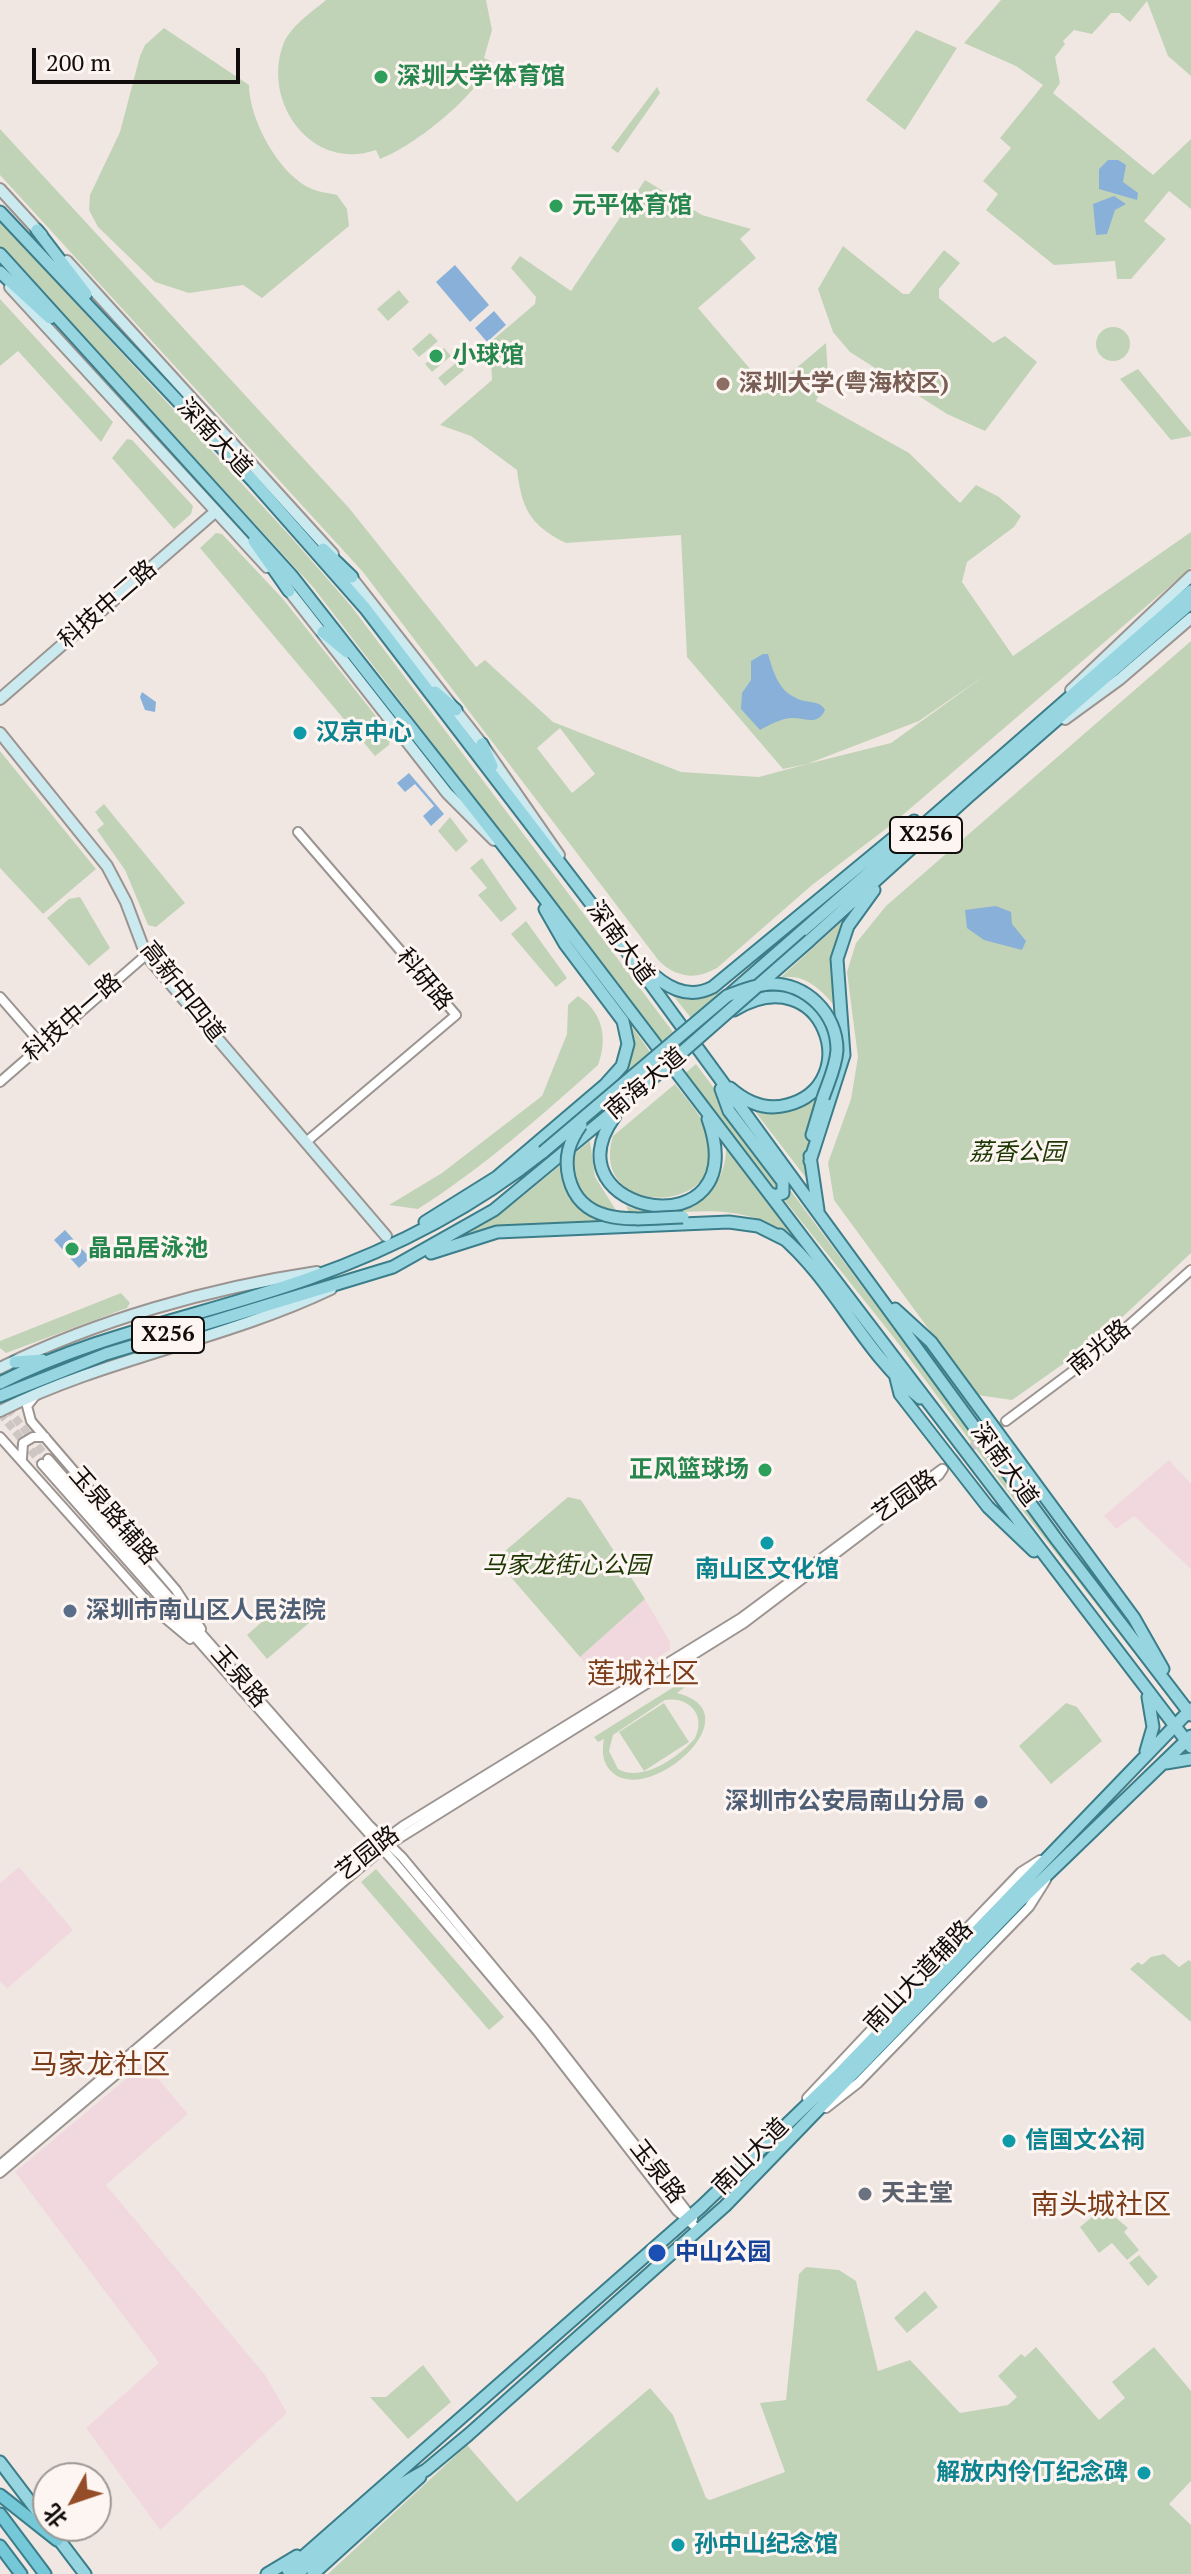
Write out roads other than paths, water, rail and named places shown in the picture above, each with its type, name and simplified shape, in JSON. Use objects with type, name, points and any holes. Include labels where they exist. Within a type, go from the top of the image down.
[{"type":"highway","points":[[0,2495],[32,2520]]},
{"type":"highway","points":[[0,2514],[45,2574]]},
{"type":"highway","points":[[0,2546],[21,2574]]},
{"type":"main road","points":[[0,189],[206,411],[352,577],[482,744],[548,836],[578,886]]},
{"type":"main road","name":"深南大道","points":[[0,212],[337,575],[612,931],[1057,1540],[1190,1712]]},
{"type":"main road","points":[[37,230],[115,333]]},
{"type":"main road","name":"深南大道","points":[[0,254],[221,495],[366,668],[1052,1567],[1174,1726],[1189,1741]]},
{"type":"main road","points":[[0,274],[92,355]]},
{"type":"main road","points":[[0,274],[289,591],[447,793],[515,861]]},
{"type":"main road","points":[[253,481],[352,577]]},
{"type":"main road","points":[[221,495],[289,591]]},
{"type":"main road","name":"科技中二路","points":[[0,699],[216,511]]},
{"type":"main road","points":[[1050,712],[1108,652],[1191,576]]},
{"type":"main road","name":"X256","points":[[799,924],[897,833],[957,791],[1191,591]]},
{"type":"main road","name":"南海大道","points":[[0,1396],[106,1354],[393,1267],[466,1227],[520,1191],[727,1015],[1191,603]]},
{"type":"main road","points":[[1044,734],[1120,679],[1191,618]]},
{"type":"main road","points":[[323,632],[366,668]]},
{"type":"main road","points":[[415,674],[456,710]]},
{"type":"main road","name":"高新中四道","points":[[0,733],[107,866],[126,902],[146,955],[386,1236]]},
{"type":"main road","points":[[482,744],[500,785]]},
{"type":"main road","points":[[810,1161],[836,1084],[844,1045],[836,985],[837,959],[848,926],[907,853]]},
{"type":"main road","points":[[365,1257],[497,1177],[616,1074],[626,1054],[627,1032],[565,944],[528,877]]},
{"type":"main road","points":[[612,931],[658,979],[675,990],[699,993],[713,987],[799,924]]},
{"type":"main road","name":"南海大道","points":[[0,1383],[51,1360],[365,1257],[478,1200],[591,1112],[727,996],[799,924]]},
{"type":"main road","points":[[727,996],[756,986],[780,984],[802,991],[820,1006],[832,1026],[837,1049],[810,1141],[810,1161],[819,1214]]},
{"type":"main road","points":[[717,1077],[746,1100],[758,1105],[784,1106],[808,1095],[824,1075],[829,1049],[823,1024],[815,1013],[798,1001],[778,996],[757,999],[727,1015]]},
{"type":"main road","points":[[717,1077],[729,1111],[783,1182],[783,1193],[769,1193]]},
{"type":"main road","points":[[639,1090],[608,1126],[602,1149],[603,1162],[620,1194],[639,1204],[659,1208],[685,1202],[705,1185],[715,1160],[713,1135],[700,1104]]},
{"type":"main road","points":[[591,1112],[569,1144],[566,1160],[570,1183],[589,1208],[615,1219],[743,1216],[770,1227],[799,1254],[895,1376],[933,1408]]},
{"type":"main road","points":[[393,1267],[469,1238],[497,1232],[729,1222],[758,1226],[784,1239]]},
{"type":"main road","points":[[5,1364],[149,1312],[261,1281],[331,1270]]},
{"type":"main road","points":[[0,1411],[37,1394],[274,1316],[340,1285]]},
{"type":"main road","points":[[883,1301],[924,1333],[1148,1639],[1169,1685]]},
{"type":"main road","points":[[879,1338],[900,1394],[988,1507],[1052,1567]]},
{"type":"main road","points":[[5,1364],[51,1360]]},
{"type":"main road","points":[[1057,1540],[1099,1570]]},
{"type":"main road","points":[[1141,1682],[1152,1716],[1151,1737],[1143,1757]]},
{"type":"main road","name":"南山大道","points":[[321,2547],[688,2218],[873,2038],[1190,1712]]},
{"type":"main road","name":"南山大道","points":[[289,2573],[405,2482],[426,2470],[699,2230],[810,2121],[1021,1900],[1046,1880],[1158,1767],[1189,1741]]},
{"type":"main road","points":[[1158,1767],[1177,1759],[1191,1759]]},
{"type":"main road","points":[[873,2038],[874,2024]]},
{"type":"main road","points":[[0,2462],[32,2506]]},
{"type":"main road","points":[[313,2574],[426,2470]]},
{"type":"main road","points":[[59,2542],[85,2574]]},
{"type":"main road","points":[[267,2574],[321,2547]]},
{"type":"street","name":"科研路","points":[[298,832],[456,1015],[306,1142]]},
{"type":"street","name":"科技中一路","points":[[0,1082],[146,955]]},
{"type":"street","points":[[0,997],[42,1045]]},
{"type":"street","name":"南光路","points":[[1006,1421],[1101,1350],[1191,1270]]},
{"type":"street","name":"玉泉路辅路","points":[[37,1394],[27,1411],[45,1437],[176,1590],[204,1643]]},
{"type":"street","name":"玉泉路辅路","points":[[0,1437],[153,1608],[204,1643]]},
{"type":"street","points":[[22,1459],[23,1443],[33,1437],[45,1437]]},
{"type":"street","name":"玉泉路","points":[[45,1461],[543,2027],[699,2230]]},
{"type":"street","name":"艺园路","points":[[0,2165],[383,1844],[732,1624],[943,1469],[878,1523],[744,1623],[383,1844],[0,2173]]},
{"type":"street","name":"南山大道辅路","points":[[799,2109],[874,2024],[1021,1872],[1048,1855]]},
{"type":"water","points":[[1108,160],[1118,160],[1126,165],[1123,182],[1138,193],[1137,200],[1099,189],[1099,169]]},
{"type":"water","points":[[1114,196],[1126,204],[1115,210],[1107,234],[1096,235],[1093,204]]},
{"type":"water","points":[[455,265],[489,305],[470,322],[436,282]]},
{"type":"water","points":[[494,311],[506,325],[487,342],[475,328]]},
{"type":"water","points":[[768,654],[777,679],[785,690],[800,700],[819,704],[825,710],[822,715],[814,720],[787,719],[760,730],[741,709],[742,693],[751,680],[751,661]]},
{"type":"water","points":[[142,692],[156,702],[155,712],[145,710],[140,697]]},
{"type":"water","points":[[409,773],[444,814],[431,826],[423,816],[434,806],[415,784],[405,792],[397,783]]},
{"type":"water","points":[[996,906],[1011,912],[1012,924],[1026,941],[1022,950],[984,940],[967,928],[965,910]]},
{"type":"water","name":"晶品居泳池","points":[[65,1230],[90,1258],[79,1268],[54,1240]]},
{"type":"tunnel","points":[[0,1399],[48,1459]]},
{"type":"tunnel","points":[[0,1413],[42,1464]]},
{"type":"tunnel","points":[[943,1469],[1006,1421]]},
{"type":"place","name":"深圳大学体育馆","points":[[381,77]]},
{"type":"place","name":"元平体育馆","points":[[556,206]]},
{"type":"place","name":"小球馆","points":[[436,356]]},
{"type":"place","name":"深圳大学(粤海校区)","points":[[723,384]]},
{"type":"place","name":"汉京中心","points":[[300,733]]},
{"type":"place","name":"晶品居泳池","points":[[72,1249]]},
{"type":"place","name":"正风篮球场","points":[[765,1470]]},
{"type":"place","name":"南山区文化馆","points":[[767,1543]]},
{"type":"place","name":"深圳市南山区人民法院","points":[[70,1611]]},
{"type":"place","name":"深圳市公安局南山分局","points":[[981,1802]]},
{"type":"place","name":"信国文公祠","points":[[1009,2141]]},
{"type":"place","name":"天主堂","points":[[865,2194]]},
{"type":"place","name":"中山公园","points":[[657,2253]]},
{"type":"place","name":"解放内伶仃纪念碑","points":[[1144,2473]]},
{"type":"place","name":"孙中山纪念馆","points":[[678,2545]]},
{"type":"district","name":"莲城社区","points":[[643,1675]]},
{"type":"district","name":"马家龙社区","points":[[100,2066]]},
{"type":"district","name":"南头城社区","points":[[1101,2206]]},
{"type":"park label","name":"荔香公园","points":[[1017,1153]]},
{"type":"park label","name":"马家龙街心公园","points":[[566,1566]]}]
